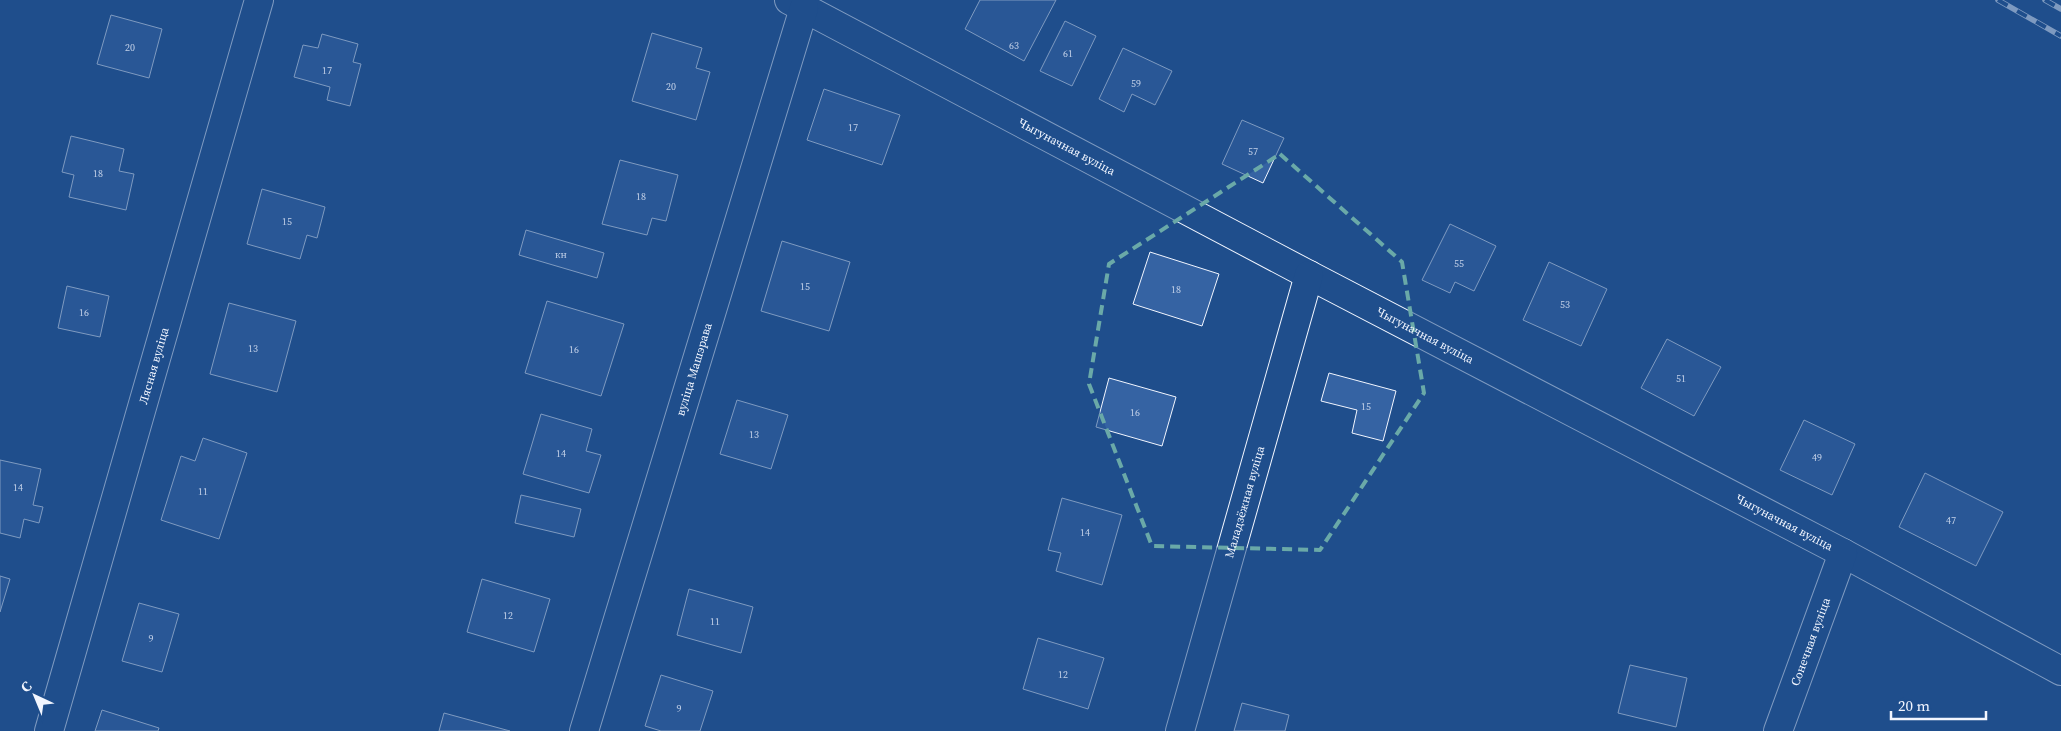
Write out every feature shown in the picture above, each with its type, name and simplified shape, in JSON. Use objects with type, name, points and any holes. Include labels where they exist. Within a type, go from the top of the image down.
[{"type":"street","name":"Лясная вуліца","points":[[49,731],[259,0]]},
{"type":"street","name":"Чыгуначная вуліца","points":[[796,4],[1309,275],[1843,553],[2061,671]]},
{"type":"street","name":"вуліца Машэрава","points":[[584,731],[796,4]]},
{"type":"street","name":"Маладзёжная вуліца","points":[[1180,731],[1309,275]]},
{"type":"street","name":"Сонечная вуліца","points":[[1778,731],[1843,553]]},
{"type":"highlighted area","points":[[1280,154],[1402,262],[1424,393],[1320,550],[1152,546],[1089,384],[1109,264]]},
{"type":"building","points":[[980,0],[1056,0],[1024,61],[965,29]]},
{"type":"building","points":[[111,15],[162,29],[149,78],[97,64]]},
{"type":"building","points":[[1065,21],[1096,36],[1072,86],[1040,71]]},
{"type":"building","points":[[652,33],[702,48],[696,68],[710,72],[696,120],[632,101]]},
{"type":"building","points":[[322,34],[358,44],[353,62],[361,64],[350,106],[327,100],[330,87],[294,77],[303,45],[318,48]]},
{"type":"building","points":[[1123,48],[1172,71],[1155,105],[1132,94],[1124,112],[1099,99]]},
{"type":"building","points":[[824,89],[900,115],[882,165],[807,140]]},
{"type":"building","points":[[1242,120],[1284,138],[1263,183],[1222,164]]},
{"type":"building","points":[[71,136],[124,149],[119,171],[134,174],[126,210],[69,197],[74,175],[62,172]]},
{"type":"building","points":[[620,160],[678,175],[666,221],[652,218],[647,235],[602,224]]},
{"type":"building","points":[[262,189],[325,207],[317,238],[307,235],[300,259],[247,244]]},
{"type":"building","points":[[1450,224],[1496,246],[1474,291],[1455,282],[1450,293],[1422,280]]},
{"type":"building","points":[[526,230],[604,253],[597,278],[519,255]]},
{"type":"building","points":[[782,241],[850,262],[829,331],[761,311]]},
{"type":"building","points":[[1150,252],[1219,274],[1202,326],[1133,304]]},
{"type":"building","points":[[1549,262],[1607,289],[1581,346],[1523,320]]},
{"type":"building","points":[[67,286],[109,296],[100,337],[58,328]]},
{"type":"building","points":[[547,301],[624,324],[601,396],[525,373]]},
{"type":"building","points":[[229,303],[296,321],[277,392],[210,374]]},
{"type":"building","points":[[1667,339],[1721,367],[1694,416],[1641,388]]},
{"type":"building","points":[[1329,373],[1396,391],[1383,441],[1352,433],[1357,410],[1321,401]]},
{"type":"building","points":[[1109,378],[1176,397],[1162,446],[1096,427]]},
{"type":"building","points":[[737,400],[788,415],[771,469],[720,454]]},
{"type":"building","points":[[541,414],[592,429],[586,451],[601,455],[589,493],[523,474]]},
{"type":"building","points":[[1804,420],[1855,444],[1832,495],[1780,470]]},
{"type":"building","points":[[203,438],[247,453],[219,539],[161,520],[181,456],[195,461]]},
{"type":"building","points":[[0,460],[41,469],[33,505],[43,507],[39,523],[24,519],[20,538],[0,533]]},
{"type":"building","points":[[1925,473],[2003,512],[1976,566],[1899,527]]},
{"type":"building","points":[[521,495],[581,509],[574,537],[515,523]]},
{"type":"building","points":[[1062,498],[1122,515],[1102,585],[1056,571],[1061,553],[1048,550]]},
{"type":"building","points":[[0,576],[10,579],[0,612]]},
{"type":"building","points":[[482,579],[550,599],[534,652],[467,632]]},
{"type":"building","points":[[689,589],[753,607],[741,653],[677,635]]},
{"type":"building","points":[[139,603],[179,614],[162,672],[122,661]]},
{"type":"building","points":[[1038,638],[1104,658],[1088,709],[1023,689]]},
{"type":"building","points":[[1630,665],[1687,678],[1676,727],[1618,713]]},
{"type":"building","points":[[661,675],[713,691],[700,731],[661,731],[645,726]]},
{"type":"building","points":[[1242,703],[1289,715],[1285,731],[1234,731]]},
{"type":"building","points":[[102,710],[159,728],[158,731],[95,731]]},
{"type":"building","points":[[444,713],[510,731],[439,731]]},
{"type":"railway","points":[[1998,0],[2061,36]]},
{"type":"railway","points":[[2045,0],[2061,9]]}]
